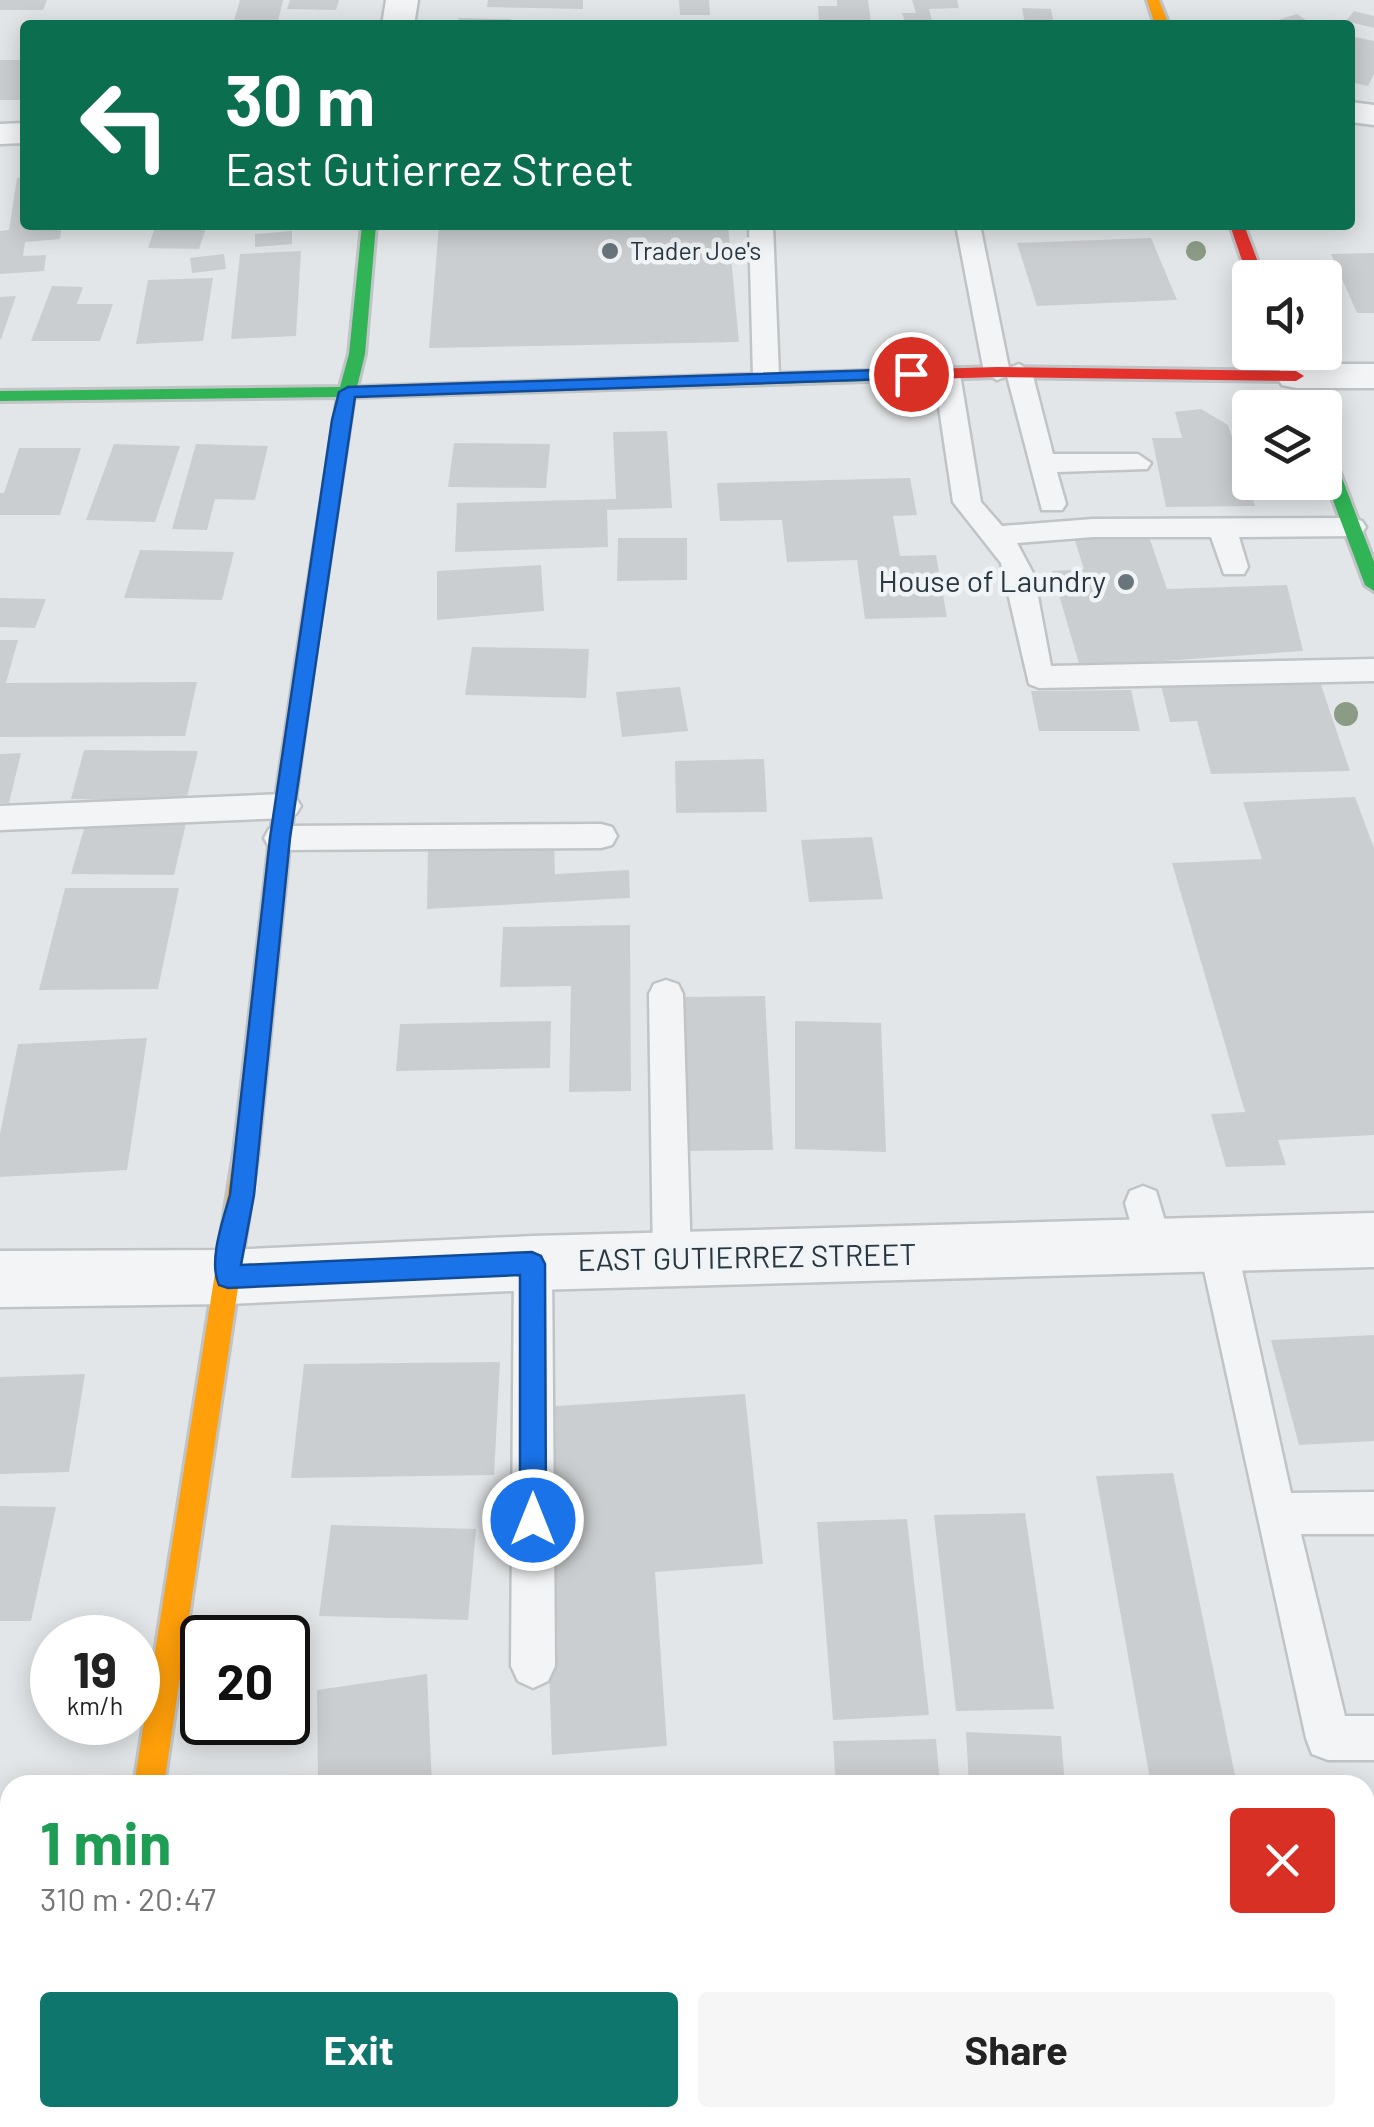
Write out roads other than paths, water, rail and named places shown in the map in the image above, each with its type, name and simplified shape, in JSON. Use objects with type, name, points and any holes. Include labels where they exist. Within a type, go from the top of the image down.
[{"type":"main road","points":[[151,1775],[233,1228],[242,1195],[280,838],[340,420],[356,354],[368,230]]},
{"type":"main road","points":[[1239,230],[1250,260]]},
{"type":"main road","points":[[0,396],[348,392],[766,376],[1294,373]]},
{"type":"main road","points":[[1342,500],[1374,585]]},
{"type":"street","points":[[1294,373],[1374,376]]},
{"type":"street","name":"EAST GUTIERREZ STREET","points":[[0,1279],[228,1277],[672,1260],[1148,1226],[1218,1247],[1374,1240]]},
{"type":"lane","points":[[761,230],[766,376]]},
{"type":"lane","points":[[969,230],[1008,372],[1042,463],[1052,504]]},
{"type":"lane","points":[[947,374],[967,502],[1014,562],[1039,677],[1374,670]]},
{"type":"lane","points":[[1042,463],[1138,463]]},
{"type":"lane","points":[[996,536],[1093,528],[1352,527]]},
{"type":"lane","points":[[1222,528],[1234,568]]},
{"type":"lane","points":[[0,818],[285,806]]},
{"type":"lane","points":[[280,838],[601,836]]},
{"type":"lane","points":[[666,994],[672,1260]]},
{"type":"lane","points":[[1218,1247],[1328,1738],[1374,1738]]},
{"type":"lane","points":[[532,1264],[534,1666]]},
{"type":"lane","points":[[1275,1514],[1374,1513]]},
{"type":"place","name":"Trader Joe's","points":[[610,251]]},
{"type":"place","name":"House of Laundry","points":[[1126,582]]}]
